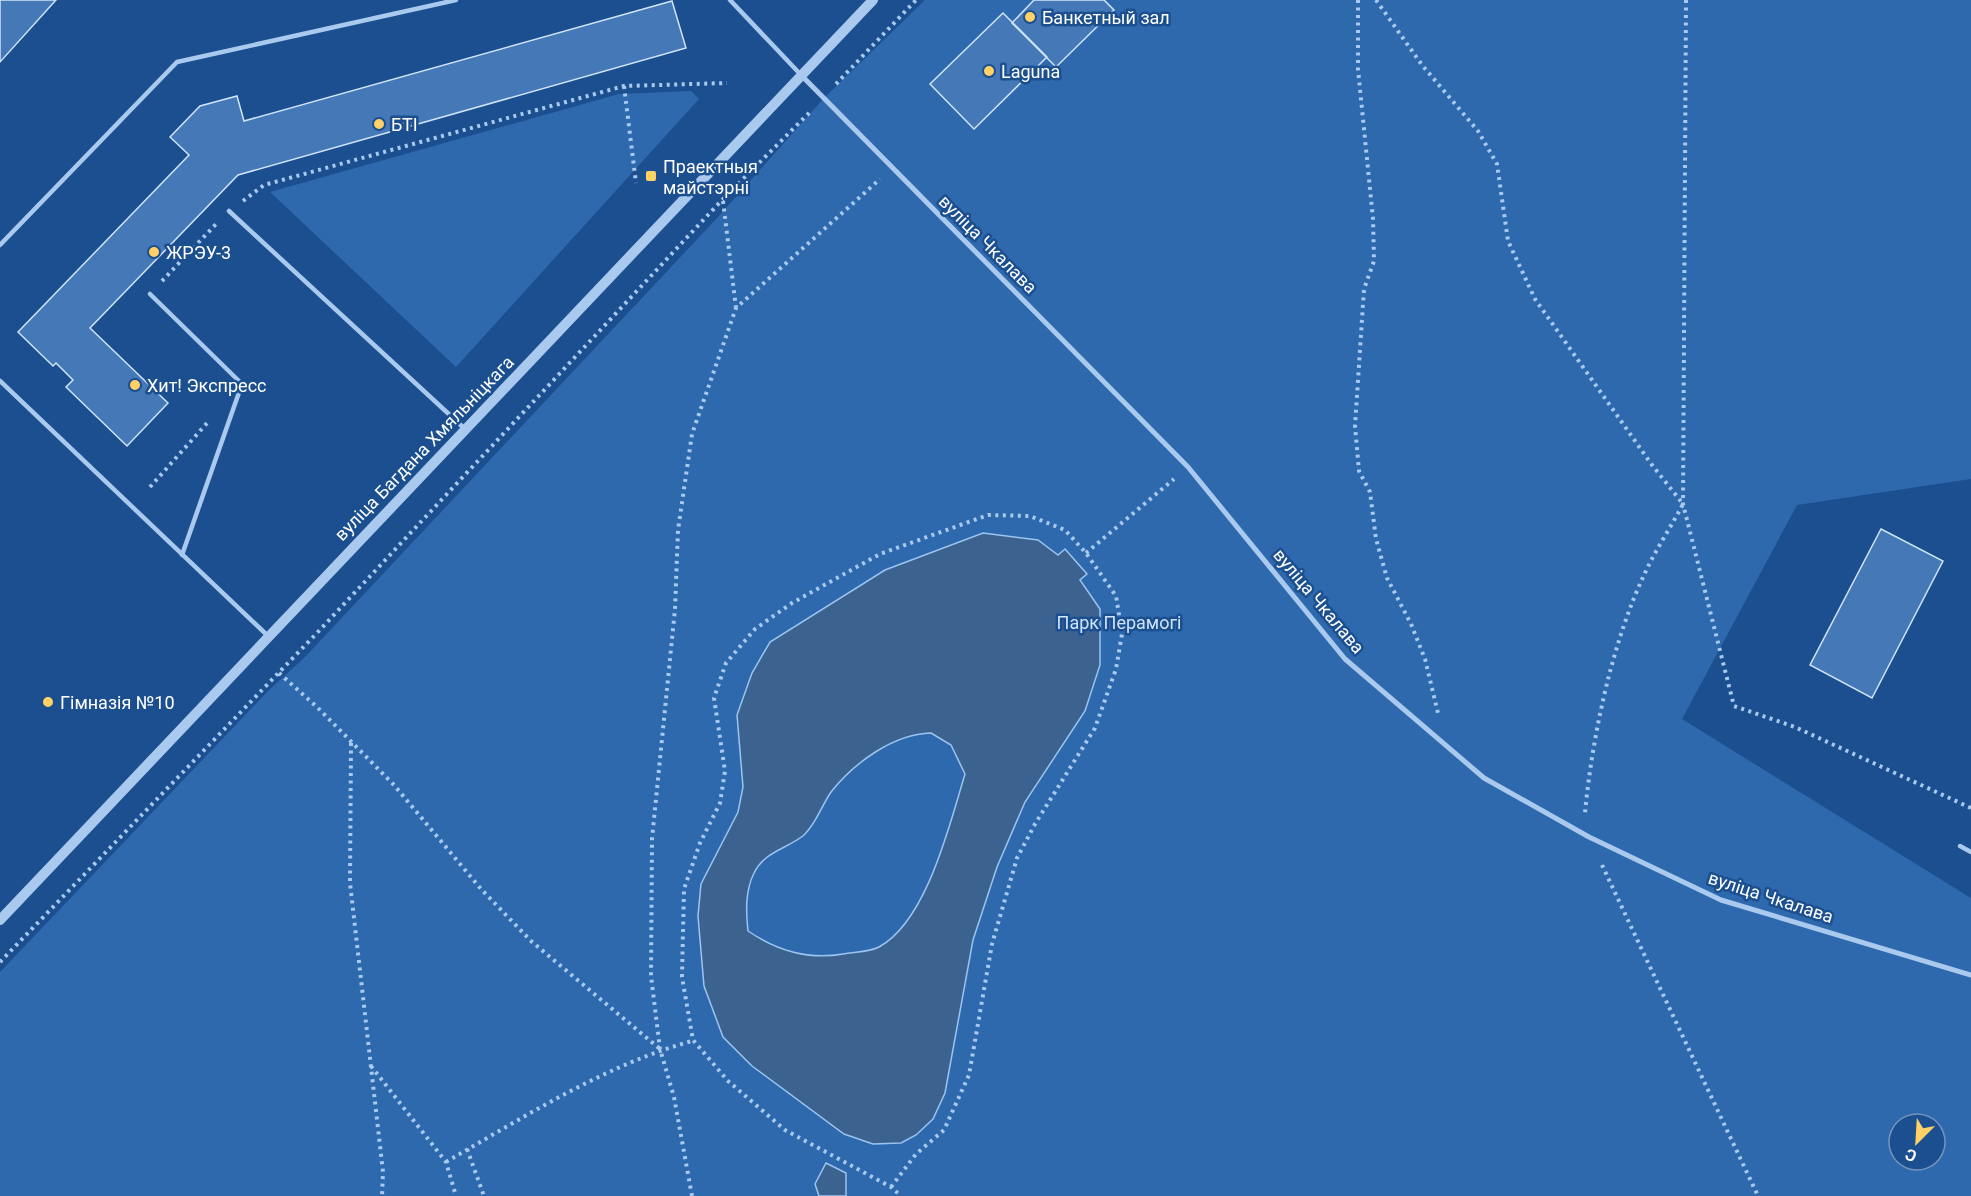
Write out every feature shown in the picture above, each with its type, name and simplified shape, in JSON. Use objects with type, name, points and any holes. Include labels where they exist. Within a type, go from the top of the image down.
[{"type":"street","name":"вуліца Багдана Хмяльніцкага","points":[[0,920],[873,0]]},
{"type":"street","name":"вуліца Чкалава","points":[[802,76],[1188,467],[1346,659],[1484,777],[1589,837],[1721,900],[1971,975]]},
{"type":"lane","points":[[0,245],[177,62],[456,0]]},
{"type":"lane","points":[[730,0],[802,76]]},
{"type":"lane","points":[[229,211],[466,429]]},
{"type":"lane","points":[[150,294],[242,384],[182,555]]},
{"type":"lane","points":[[0,381],[268,636]]},
{"type":"lane","points":[[1960,846],[1971,852]]},
{"type":"path","points":[[0,962],[279,673],[722,200],[824,98],[916,0]]},
{"type":"path","points":[[1359,0],[1358,69],[1373,219],[1374,261],[1364,289],[1355,426],[1359,471],[1370,492],[1376,539],[1387,578],[1411,624],[1425,659],[1447,746]]},
{"type":"path","points":[[1376,0],[1422,65],[1478,131],[1497,164],[1508,241],[1535,299],[1652,465],[1683,504]]},
{"type":"path","points":[[1686,0],[1683,504],[1734,706],[1795,728],[1971,808]]},
{"type":"path","points":[[150,294],[229,211],[264,185],[624,86],[728,82]]},
{"type":"path","points":[[624,86],[636,183]]},
{"type":"path","points":[[736,308],[892,168]]},
{"type":"path","points":[[692,1196],[674,1097],[660,1050],[651,976],[652,839],[675,609],[678,530],[692,434],[736,308],[722,200]]},
{"type":"path","points":[[150,487],[212,418]]},
{"type":"path","points":[[1086,553],[1164,488]]},
{"type":"path","points":[[1683,504],[1645,573],[1621,638],[1589,766],[1585,819],[1589,837],[1758,1196]]},
{"type":"path","points":[[891,1187],[916,1154],[944,1130],[969,1075],[992,944],[1017,858],[1035,824],[1095,728],[1116,669],[1122,634],[1116,596],[1086,553],[1065,530],[1030,516],[988,515],[880,554],[792,603],[755,629],[726,663],[714,698],[725,771],[720,803],[699,843],[684,889],[682,977],[693,1040],[728,1081],[785,1130],[891,1187],[901,1196]]},
{"type":"path","points":[[279,673],[318,708],[394,785],[481,889],[531,941],[660,1050]]},
{"type":"path","points":[[351,741],[350,883],[383,1172],[382,1196]]},
{"type":"path","points":[[446,1162],[570,1092],[660,1050],[693,1040]]},
{"type":"path","points":[[370,1065],[446,1162],[456,1196]]},
{"type":"path","points":[[467,1149],[484,1196]]},
{"type":"green space","name":"Парк Перамогі","points":[[925,0],[1971,0],[1971,479],[1797,505],[1682,719],[1971,898],[1971,1196],[0,1196],[0,972],[268,691],[304,658],[717,218],[824,98]]},
{"type":"green space","points":[[691,91],[699,99],[456,367],[270,192],[619,94]]},
{"type":"shaded area","points":[[983,533],[1038,540],[1058,555],[1065,549],[1087,574],[1080,580],[1100,609],[1100,665],[1085,711],[1025,802],[997,867],[973,940],[945,1093],[933,1119],[916,1135],[901,1143],[873,1144],[844,1134],[752,1066],[723,1037],[704,986],[698,916],[701,884],[738,812],[743,787],[737,715],[752,673],[770,642],[885,570]],"holes":[[[931,733],[951,745],[965,774],[934,869],[911,916],[896,934],[871,950],[818,956],[781,948],[748,931],[748,894],[754,873],[770,855],[804,835],[840,781],[875,752],[903,739]]]},
{"type":"shaded area","points":[[826,1163],[846,1173],[846,1196],[819,1196],[815,1184]]},
{"type":"building","points":[[0,0],[56,0],[0,62]]},
{"type":"building","points":[[1034,0],[1104,0],[1114,10],[1056,67],[1012,23]]},
{"type":"building","points":[[672,1],[686,48],[238,175],[90,328],[168,403],[127,446],[66,387],[73,380],[56,363],[53,366],[18,332],[189,155],[170,137],[200,106],[237,96],[244,121]]},
{"type":"building","name":"Laguna","points":[[1003,13],[1047,57],[974,129],[930,84]]},
{"type":"building","points":[[1881,529],[1943,561],[1872,698],[1810,665]]},
{"type":"place","name":"Банкетный зал","points":[[1030,17]]},
{"type":"place","name":"Laguna","points":[[989,71]]},
{"type":"place","name":"БТІ","points":[[379,124]]},
{"type":"place","name":"Праектныя майстэрні","points":[[651,176]]},
{"type":"place","name":"ЖРЭУ-3","points":[[154,252]]},
{"type":"place","name":"Хит! Экспресс","points":[[135,385]]},
{"type":"place","name":"Гімназія №10","points":[[48,702]]}]
